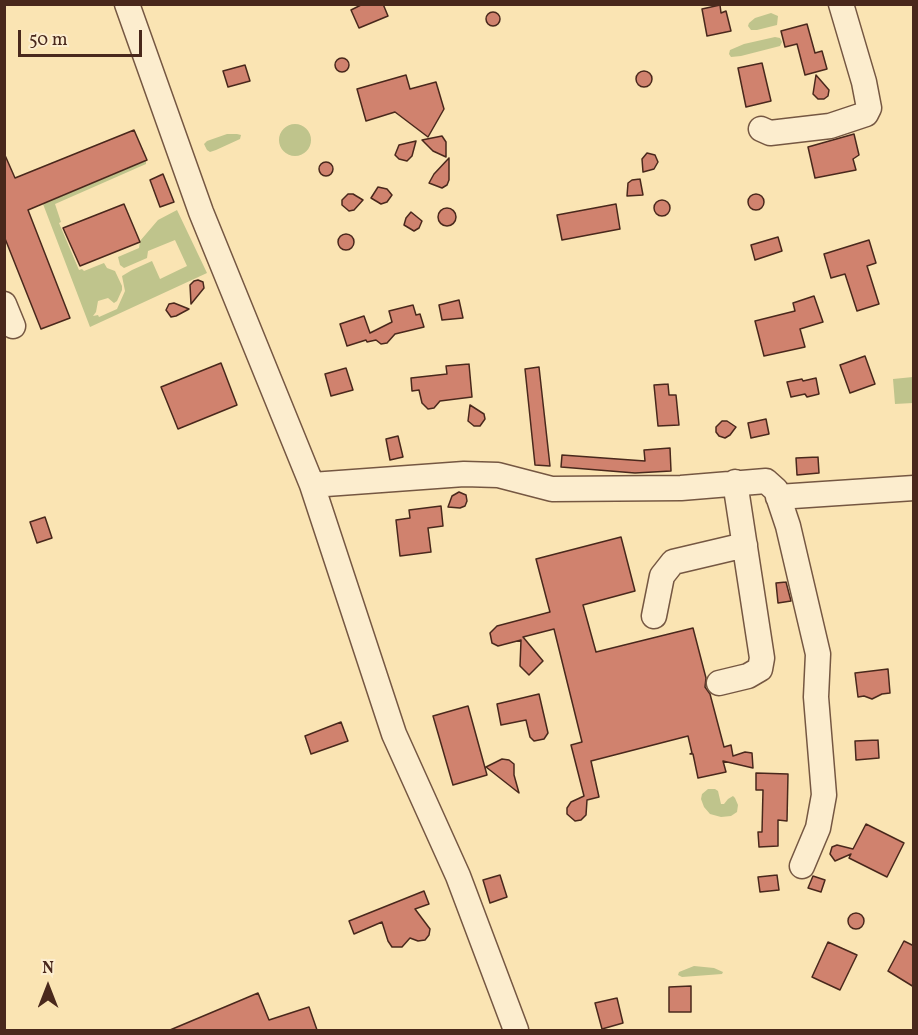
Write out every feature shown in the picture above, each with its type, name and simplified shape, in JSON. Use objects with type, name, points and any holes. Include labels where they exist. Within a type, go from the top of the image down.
[{"type":"street","points":[[127,4],[201,212],[312,485],[394,734],[458,876],[516,1030]]},
{"type":"street","points":[[761,129],[770,133],[830,126],[866,114],[869,108],[864,82],[841,4]]},
{"type":"street","points":[[312,485],[464,474],[498,475],[552,489],[681,488],[766,481],[776,490],[790,537],[818,654],[816,697],[824,795],[818,828],[802,866]]},
{"type":"street","points":[[719,684],[748,676],[760,669],[762,658],[735,482]]},
{"type":"street","points":[[778,497],[914,488]]},
{"type":"street","points":[[654,616],[662,576],[673,562],[745,545]]},
{"type":"green space","points":[[771,13],[778,16],[777,25],[757,30],[751,30],[748,26],[755,18]]},
{"type":"green space","points":[[775,37],[780,38],[782,42],[780,46],[741,56],[731,57],[729,54],[730,50],[744,44]]},
{"type":"green space","points":[[295,124],[306,129],[311,140],[306,151],[295,156],[284,151],[279,140],[284,129]]},
{"type":"green space","points":[[227,134],[241,135],[240,139],[216,150],[210,152],[207,150],[204,144],[207,141]]},
{"type":"green space","points":[[146,161],[146,164],[55,204],[61,222],[59,223],[79,270],[84,271],[104,263],[107,268],[115,271],[122,286],[117,301],[114,303],[108,298],[98,301],[93,316],[98,315],[99,317],[117,309],[125,291],[122,276],[132,270],[152,261],[160,279],[187,266],[175,240],[148,251],[147,258],[124,268],[120,265],[118,257],[139,248],[140,241],[158,220],[177,210],[207,273],[90,327],[43,204]]},
{"type":"green space","points":[[913,377],[913,403],[895,404],[893,379]]},
{"type":"green space","points":[[708,789],[718,791],[721,804],[733,796],[738,805],[737,812],[731,816],[721,817],[710,814],[701,799],[702,794]]},
{"type":"green space","points":[[694,966],[714,968],[723,972],[722,974],[682,977],[678,975],[679,972]]},
{"type":"building","points":[[363,4],[383,4],[388,16],[359,28],[351,10]]},
{"type":"building","points":[[720,5],[721,13],[726,11],[731,31],[707,36],[702,9]]},
{"type":"building","points":[[493,12],[498,14],[500,19],[498,24],[493,26],[488,24],[486,19],[488,14]]},
{"type":"building","points":[[807,24],[815,53],[822,51],[827,69],[805,75],[797,44],[785,47],[781,31]]},
{"type":"building","points":[[339,58],[345,58],[349,65],[345,72],[339,72],[335,68],[335,62]]},
{"type":"building","points":[[762,63],[771,101],[746,107],[738,68]]},
{"type":"building","points":[[245,65],[250,81],[228,87],[223,71]]},
{"type":"building","points":[[644,71],[652,79],[644,87],[636,79]]},
{"type":"building","points":[[406,75],[410,89],[436,82],[444,109],[428,137],[395,112],[366,121],[357,89]]},
{"type":"building","points":[[816,75],[829,90],[828,96],[824,99],[818,99],[813,94]]},
{"type":"building","points":[[134,130],[147,160],[28,210],[70,318],[41,329],[4,236],[4,153],[15,178]]},
{"type":"building","points":[[854,134],[859,155],[853,159],[856,170],[815,178],[808,147]]},
{"type":"building","points":[[442,136],[446,142],[446,157],[433,151],[422,140]]},
{"type":"building","points":[[416,141],[412,156],[407,161],[395,155],[399,145]]},
{"type":"building","points":[[647,153],[655,155],[658,162],[654,169],[643,172],[642,159]]},
{"type":"building","points":[[449,158],[447,185],[442,188],[429,183],[434,174]]},
{"type":"building","points":[[326,162],[331,164],[333,169],[331,174],[326,176],[321,174],[319,169],[321,164]]},
{"type":"building","points":[[163,174],[174,202],[160,207],[150,180]]},
{"type":"building","points":[[640,179],[643,195],[627,196],[628,183]]},
{"type":"building","points":[[378,187],[387,189],[392,195],[387,202],[381,204],[371,198]]},
{"type":"building","points":[[348,194],[353,194],[363,200],[354,210],[349,211],[342,205],[342,200]]},
{"type":"building","points":[[753,194],[759,194],[764,202],[762,208],[753,210],[748,205],[748,199]]},
{"type":"building","points":[[659,200],[665,200],[670,208],[668,214],[659,216],[654,211],[654,205]]},
{"type":"building","points":[[124,204],[140,242],[80,266],[63,228]]},
{"type":"building","points":[[616,204],[620,229],[562,240],[557,215]]},
{"type":"building","points":[[447,208],[453,211],[456,217],[453,223],[447,226],[441,223],[438,217],[441,211]]},
{"type":"building","points":[[411,212],[422,221],[419,228],[414,231],[404,225]]},
{"type":"building","points":[[343,234],[349,234],[354,242],[352,248],[343,250],[338,245],[338,239]]},
{"type":"building","points":[[778,237],[782,251],[755,260],[751,245]]},
{"type":"building","points":[[869,240],[876,263],[867,266],[879,304],[857,311],[845,274],[831,278],[824,254]]},
{"type":"building","points":[[198,280],[203,282],[204,288],[191,304],[190,285]]},
{"type":"building","points":[[814,296],[823,322],[800,329],[805,347],[764,356],[755,321],[795,311],[793,303]]},
{"type":"building","points":[[459,300],[463,318],[442,320],[439,305]]},
{"type":"building","points":[[174,303],[189,309],[171,317],[166,310],[169,304]]},
{"type":"building","points":[[413,305],[416,315],[420,314],[424,327],[395,334],[387,343],[381,344],[376,340],[367,342],[366,340],[347,346],[340,324],[364,316],[370,333],[392,322],[389,311]]},
{"type":"building","points":[[865,356],[875,384],[850,393],[840,365]]},
{"type":"building","points":[[221,363],[237,405],[178,429],[161,387]]},
{"type":"building","points":[[469,364],[472,397],[440,401],[434,408],[428,409],[422,403],[419,390],[412,391],[411,378],[447,374],[446,366]]},
{"type":"building","points":[[539,367],[550,466],[535,465],[525,369]]},
{"type":"building","points":[[346,368],[353,390],[331,396],[325,374]]},
{"type":"building","points":[[816,378],[819,394],[791,397],[787,382]]},
{"type":"building","points":[[668,384],[669,395],[676,395],[679,425],[658,426],[654,385]]},
{"type":"building","points":[[470,405],[484,414],[485,419],[480,426],[474,426],[468,421]]},
{"type":"building","points":[[766,419],[769,434],[751,438],[748,423]]},
{"type":"building","points":[[722,421],[727,421],[736,427],[725,438],[716,432],[716,427]]},
{"type":"building","points":[[398,436],[403,457],[390,460],[386,439]]},
{"type":"building","points":[[670,448],[671,471],[635,473],[561,467],[562,455],[645,461],[644,450]]},
{"type":"building","points":[[818,457],[819,473],[797,475],[796,458]]},
{"type":"building","points":[[459,492],[466,495],[465,506],[448,507],[452,496]]},
{"type":"building","points":[[441,506],[443,526],[428,528],[431,552],[400,556],[396,520],[410,518],[409,510]]},
{"type":"building","points":[[45,517],[52,538],[37,543],[30,522]]},
{"type":"building","points":[[621,537],[635,591],[583,605],[596,652],[693,628],[706,678],[705,687],[710,694],[724,747],[731,745],[733,756],[745,752],[752,753],[753,768],[723,761],[726,772],[698,778],[693,754],[690,754],[692,753],[688,736],[591,761],[599,797],[587,800],[586,815],[581,820],[575,821],[567,814],[567,808],[571,802],[584,796],[571,745],[582,742],[554,629],[523,637],[543,661],[529,675],[520,666],[521,640],[498,646],[492,643],[490,633],[497,626],[550,612],[536,559]]},
{"type":"building","points":[[786,582],[791,601],[778,603],[776,583]]},
{"type":"building","points":[[888,669],[890,693],[872,699],[864,696],[858,697],[855,673]]},
{"type":"building","points":[[539,694],[548,733],[544,739],[534,741],[530,737],[526,720],[501,725],[497,704]]},
{"type":"building","points":[[468,706],[487,775],[453,785],[433,716]]},
{"type":"building","points":[[341,722],[348,741],[311,754],[305,736]]},
{"type":"building","points":[[878,740],[879,758],[856,760],[855,741]]},
{"type":"building","points":[[502,759],[514,764],[514,775],[519,793],[486,767]]},
{"type":"building","points":[[756,773],[788,774],[787,821],[778,820],[778,846],[759,847],[758,832],[762,832],[763,790],[756,790]]},
{"type":"building","points":[[866,824],[904,843],[887,877],[849,858],[851,854],[835,861],[830,854],[832,847],[837,845],[853,849]]},
{"type":"building","points":[[500,875],[507,897],[490,903],[483,880]]},
{"type":"building","points":[[777,875],[779,890],[760,892],[758,877]]},
{"type":"building","points":[[813,876],[825,880],[821,892],[808,888]]},
{"type":"building","points":[[424,891],[429,904],[415,909],[430,929],[425,940],[418,941],[410,938],[402,947],[392,947],[382,922],[354,934],[349,921]]},
{"type":"building","points":[[853,913],[859,913],[864,921],[862,927],[853,929],[848,924],[848,918]]},
{"type":"building","points":[[904,941],[914,946],[914,987],[888,971]]},
{"type":"building","points":[[828,942],[857,955],[840,990],[812,977]]},
{"type":"building","points":[[691,986],[691,1012],[669,1012],[669,987]]},
{"type":"building","points":[[258,993],[269,1020],[309,1007],[317,1030],[170,1030]]},
{"type":"building","points":[[617,998],[623,1023],[602,1029],[595,1003]]}]
